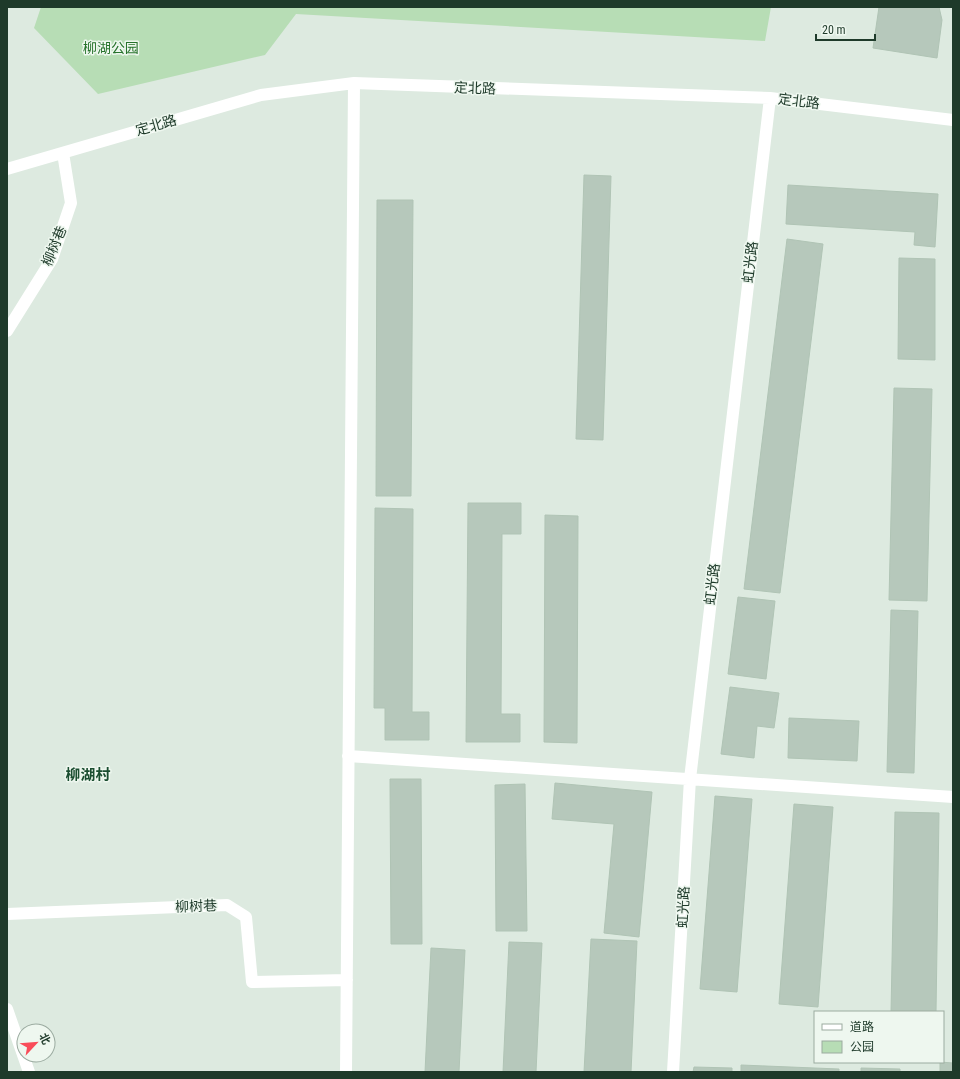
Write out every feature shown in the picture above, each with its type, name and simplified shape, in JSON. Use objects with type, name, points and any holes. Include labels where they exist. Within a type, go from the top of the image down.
[{"type":"street","name":"定北路","points":[[7,169],[261,94],[354,83],[770,98],[953,120]]},
{"type":"street","points":[[346,1072],[354,83]]},
{"type":"street","name":"虹光路","points":[[673,1072],[690,779],[770,98]]},
{"type":"street","name":"柳树巷","points":[[7,331],[52,259],[71,204],[63,153]]},
{"type":"street","points":[[348,756],[953,797]]},
{"type":"street","name":"柳树巷","points":[[7,914],[227,905],[246,917],[252,982],[347,980]]},
{"type":"street","points":[[7,1010],[28,1072]]},
{"type":"green space","name":"柳湖公园","points":[[41,7],[771,7],[765,41],[296,14],[265,55],[98,94],[34,28]]},
{"type":"building","points":[[879,7],[939,7],[942,20],[937,58],[873,48]]},
{"type":"building","points":[[584,175],[611,176],[603,440],[576,439]]},
{"type":"building","points":[[788,185],[938,194],[935,247],[914,245],[915,232],[786,224]]},
{"type":"building","points":[[377,200],[413,200],[411,496],[376,496]]},
{"type":"building","points":[[787,239],[823,244],[780,593],[744,589]]},
{"type":"building","points":[[899,258],[935,259],[935,360],[898,359]]},
{"type":"building","points":[[894,388],[932,389],[927,601],[889,600]]},
{"type":"building","points":[[468,503],[521,503],[521,534],[502,534],[501,714],[520,714],[520,742],[466,742]]},
{"type":"building","points":[[375,508],[413,509],[412,712],[429,712],[429,740],[385,740],[385,708],[374,708]]},
{"type":"building","points":[[545,515],[578,516],[577,743],[544,742]]},
{"type":"building","points":[[738,597],[775,601],[766,679],[728,674]]},
{"type":"building","points":[[891,610],[918,611],[914,773],[887,772]]},
{"type":"building","points":[[730,687],[779,693],[774,728],[757,726],[754,758],[721,754]]},
{"type":"building","points":[[789,718],[859,721],[857,761],[788,758]]},
{"type":"building","points":[[390,779],[421,779],[422,944],[391,944]]},
{"type":"building","points":[[555,783],[652,792],[639,937],[604,933],[614,824],[552,819]]},
{"type":"building","points":[[525,784],[527,931],[496,931],[495,785]]},
{"type":"building","points":[[715,796],[752,799],[737,992],[700,989]]},
{"type":"building","points":[[794,804],[833,807],[818,1007],[779,1004]]},
{"type":"building","points":[[895,812],[939,813],[936,1011],[891,1011]]},
{"type":"building","points":[[591,939],[637,941],[631,1072],[584,1072]]},
{"type":"building","points":[[509,942],[542,943],[536,1072],[503,1072]]},
{"type":"building","points":[[431,948],[465,950],[459,1072],[425,1072]]},
{"type":"building","points":[[940,1063],[953,1063],[953,1072],[940,1072]]},
{"type":"building","points":[[741,1065],[839,1069],[839,1072],[741,1072]]},
{"type":"building","points":[[694,1067],[732,1068],[732,1072],[693,1072]]},
{"type":"building","points":[[861,1068],[900,1069],[900,1072],[861,1072]]},
{"type":"district","name":"柳湖村","points":[[88,775]]}]
